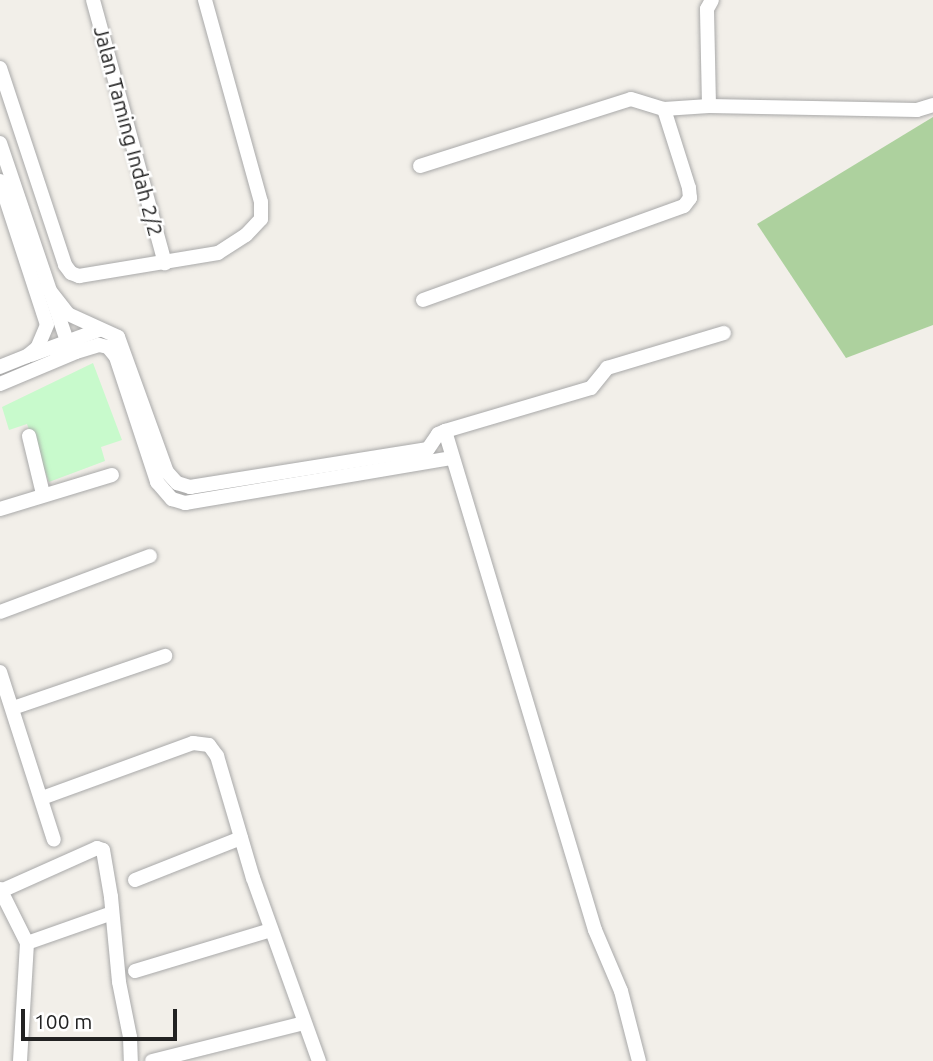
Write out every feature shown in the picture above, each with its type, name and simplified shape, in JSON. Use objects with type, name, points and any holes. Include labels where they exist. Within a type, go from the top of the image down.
[{"type":"street","name":"Jalan Taming Indah 2/2","points":[[93,0],[165,263]]},
{"type":"street","points":[[0,68],[65,265],[71,273],[79,276],[218,253],[246,235],[261,219],[261,202],[205,0]]},
{"type":"street","points":[[709,106],[706,9],[712,0]]},
{"type":"street","points":[[420,166],[631,99],[664,109],[709,106],[917,110],[933,104]]},
{"type":"street","points":[[423,300],[684,206],[690,198],[689,188],[664,109]]},
{"type":"street","points":[[0,143],[47,287],[64,350]]},
{"type":"street","points":[[0,181],[47,325],[64,350]]},
{"type":"street","points":[[47,287],[62,310],[118,337],[167,472],[177,483],[190,487],[428,449],[438,434],[445,431],[591,388],[607,368],[724,333]]},
{"type":"street","points":[[27,356],[41,342],[47,325]]},
{"type":"street","points":[[0,384],[99,330]]},
{"type":"street","points":[[0,367],[27,356],[104,345],[112,351],[157,482],[172,499],[186,503],[452,458]]},
{"type":"street","points":[[445,431],[594,930],[621,991],[639,1061]]},
{"type":"street","points":[[29,436],[43,494]]},
{"type":"street","points":[[0,509],[112,475]]},
{"type":"street","points":[[0,612],[150,556]]},
{"type":"street","points":[[13,708],[165,656]]},
{"type":"street","points":[[0,672],[54,840]]},
{"type":"street","points":[[42,798],[193,743],[209,745],[217,756],[271,930],[319,1061]]},
{"type":"street","points":[[135,880],[241,838]]},
{"type":"street","points":[[20,1061],[27,943],[1,890],[100,848],[105,856],[131,1061]]},
{"type":"street","points":[[27,943],[112,913]]},
{"type":"street","points":[[135,971],[271,930]]},
{"type":"street","points":[[152,1061],[304,1023]]},
{"type":"green space","points":[[933,117],[933,325],[846,358],[757,224]]},
{"type":"green space","points":[[93,363],[122,440],[101,447],[105,461],[49,482],[27,424],[9,430],[2,407]]}]
